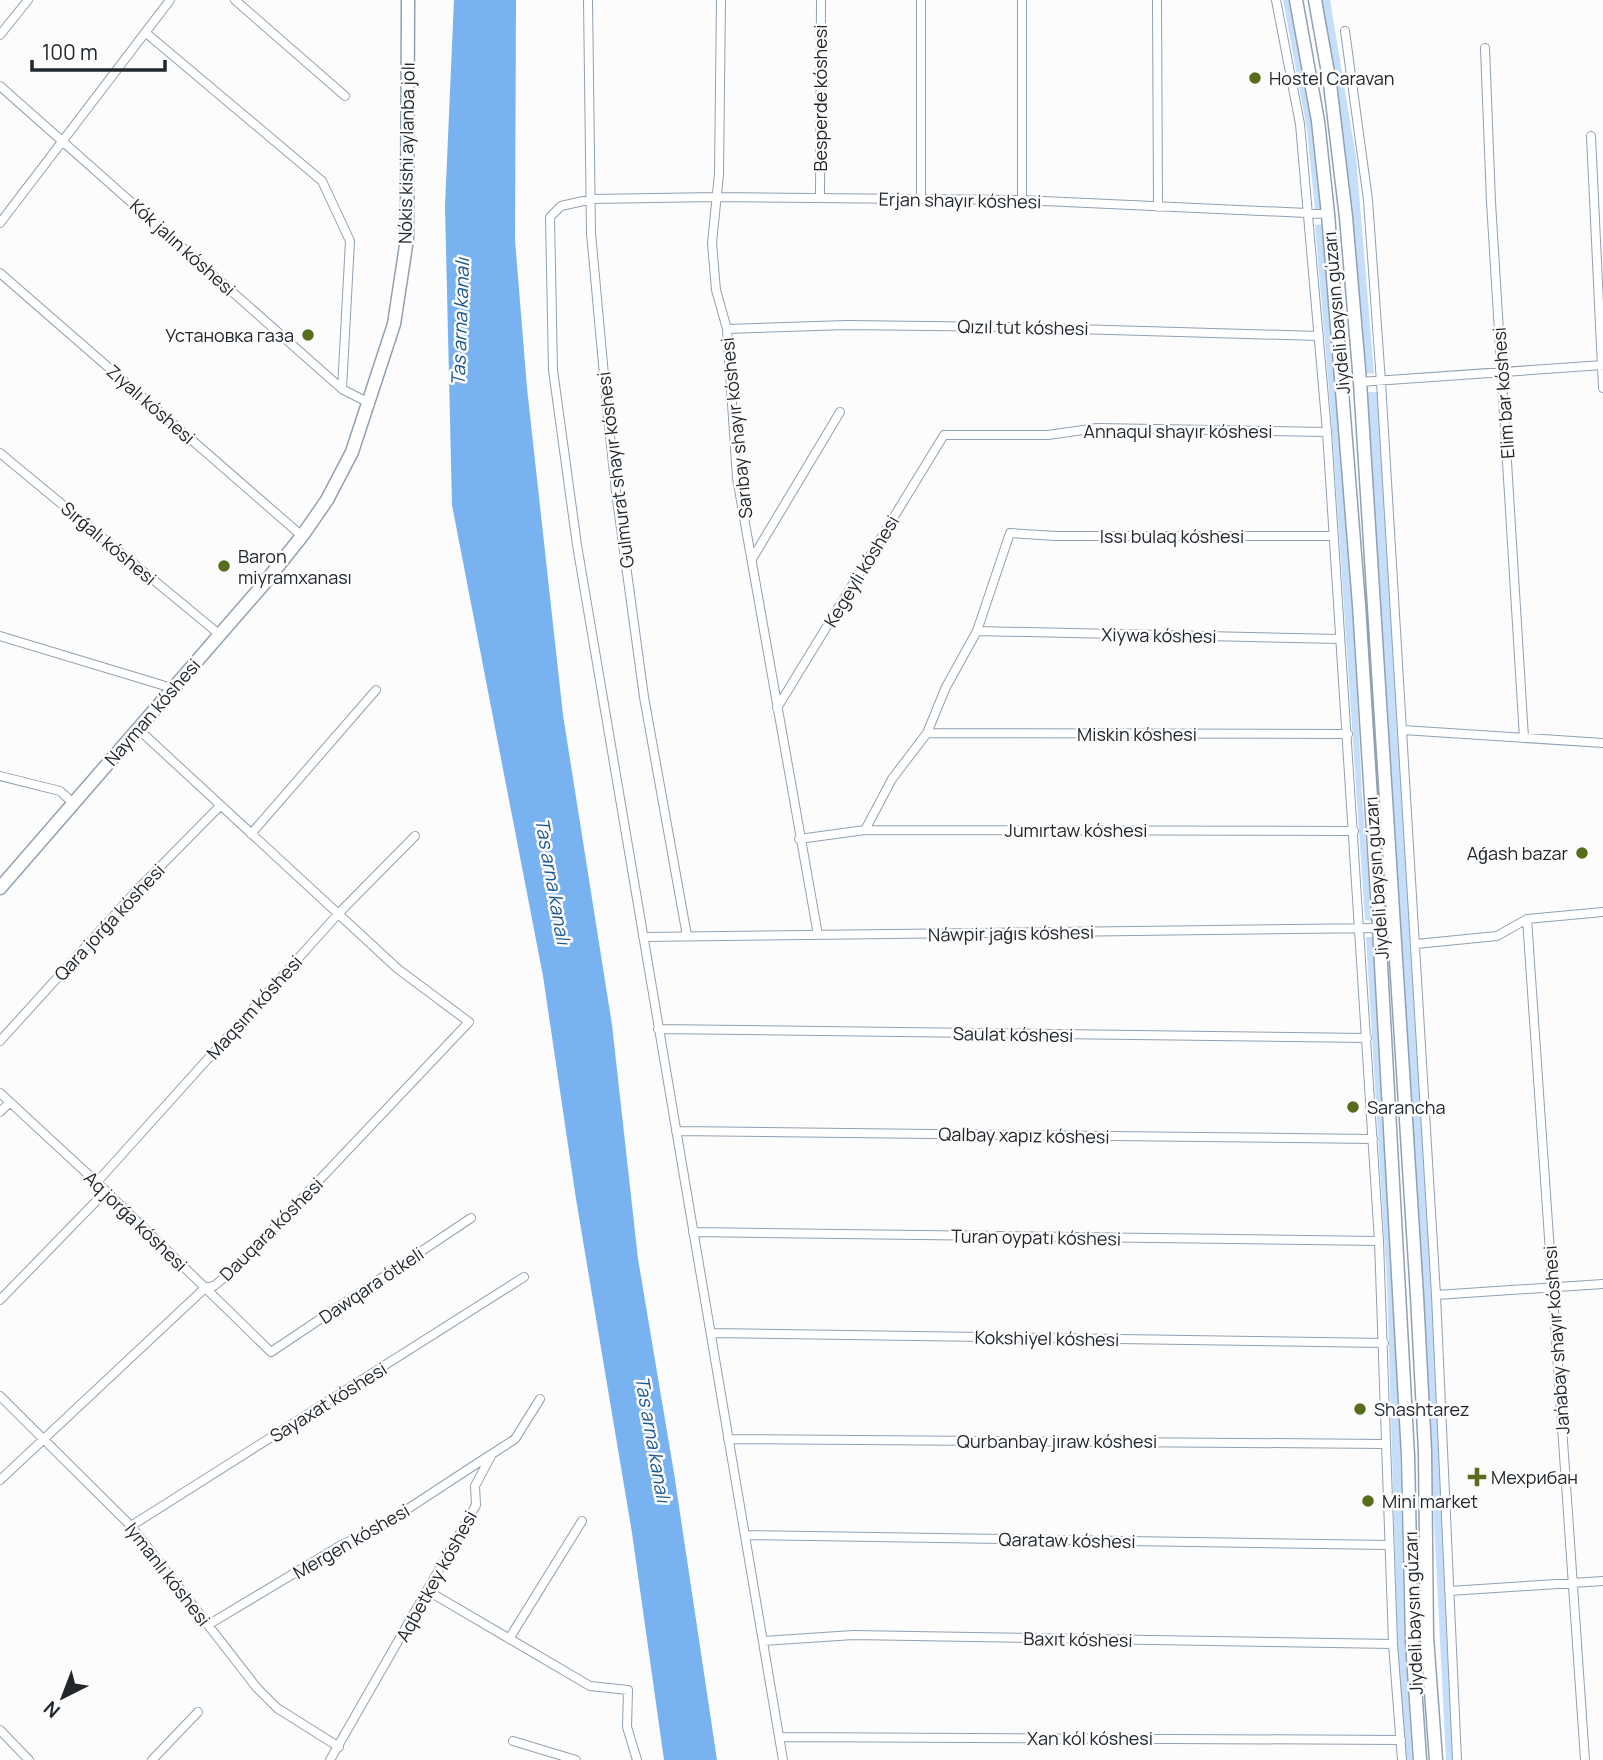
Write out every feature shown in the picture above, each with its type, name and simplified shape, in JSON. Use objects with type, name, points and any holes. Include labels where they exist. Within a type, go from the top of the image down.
[{"type":"main road","name":"Nókis kishi aylanba jolı","points":[[303,536],[327,500],[352,452],[394,324],[407,239],[408,0]]},
{"type":"main road","name":"Jiydeli baysın gúzarı","points":[[1296,0],[1318,121],[1328,214],[1358,592],[1408,1456],[1412,1641],[1420,1760]]},
{"type":"main road","name":"Jiydeli baysın gúzarı","points":[[1315,0],[1330,84],[1346,217],[1360,382],[1418,1303],[1425,1451],[1427,1637],[1436,1760]]},
{"type":"main road","name":"Nayman kóshesi","points":[[0,888],[303,536]]},
{"type":"street","points":[[0,35],[28,0]]},
{"type":"street","points":[[0,223],[170,0]]},
{"type":"street","points":[[235,0],[345,96]]},
{"type":"street","name":"Gulmurat shayır kóshesi","points":[[588,0],[591,233],[618,506],[644,696],[687,936]]},
{"type":"street","name":"Sarıbay shayır kóshesi","points":[[721,0],[716,197],[712,243],[716,290],[727,329],[737,478],[818,935]]},
{"type":"street","name":"Besperde kóshesi","points":[[820,197],[821,0]]},
{"type":"street","points":[[921,0],[921,199]]},
{"type":"street","points":[[1021,200],[1022,0]]},
{"type":"street","points":[[1157,0],[1158,207]]},
{"type":"street","points":[[1276,0],[1300,124],[1327,432],[1379,1241],[1393,1644],[1402,1760]]},
{"type":"street","points":[[1345,31],[1368,200],[1381,382],[1436,1295],[1457,1760]]},
{"type":"street","points":[[146,33],[322,181],[350,241],[342,389]]},
{"type":"street","name":"Elim bar kóshesi","points":[[1485,48],[1524,738]]},
{"type":"street","name":"Kók jalın kóshesi","points":[[0,86],[342,389],[369,403]]},
{"type":"street","points":[[1591,136],[1603,388]]},
{"type":"street","name":"Erjan shayır kóshesi","points":[[783,1760],[579,559],[553,370],[550,217],[561,206],[592,199],[716,197],[1021,200],[1328,214]]},
{"type":"street","name":"Zıyalı kóshesi","points":[[0,273],[303,536]]},
{"type":"street","name":"Qızıl tut kóshesi","points":[[727,329],[846,326],[1009,327],[1318,336]]},
{"type":"street","points":[[1360,382],[1602,365]]},
{"type":"street","points":[[751,560],[840,412]]},
{"type":"street","name":"Annaqul shayır kóshesi","points":[[944,435],[1048,435],[1097,428],[1327,432]]},
{"type":"street","name":"Kegeyli kóshesi","points":[[777,708],[944,435]]},
{"type":"street","name":"Sırǵalı kóshesi","points":[[0,453],[219,634]]},
{"type":"street","name":"Issı bulaq kóshesi","points":[[977,631],[1010,533],[1056,536],[1334,536]]},
{"type":"street","points":[[865,830],[892,779],[927,733],[946,687],[977,631]]},
{"type":"street","name":"Xiywa kóshesi","points":[[977,631],[1340,639]]},
{"type":"street","points":[[0,636],[172,688]]},
{"type":"street","points":[[251,834],[376,690]]},
{"type":"street","points":[[137,728],[339,913]]},
{"type":"street","points":[[1403,730],[1603,743]]},
{"type":"street","name":"Miskin kóshesi","points":[[927,733],[1348,734]]},
{"type":"street","points":[[0,776],[60,791],[73,803]]},
{"type":"street","name":"Qara jorǵa kóshesi","points":[[0,1041],[138,889],[220,806]]},
{"type":"street","name":"Jumırtaw kóshesi","points":[[799,839],[865,830],[1354,831]]},
{"type":"street","name":"Maqsım kóshesi","points":[[97,1182],[339,913],[415,836]]},
{"type":"street","points":[[1416,944],[1497,936],[1527,919],[1603,912]]},
{"type":"street","name":"Dauqara kóshesi","points":[[0,1479],[205,1288],[215,1286],[237,1267],[469,1022],[398,969],[339,913]]},
{"type":"street","name":"Jańabay shayır kóshesi","points":[[1527,919],[1585,1760]]},
{"type":"street","name":"Náwpir jaǵıs kóshesi","points":[[643,937],[1379,928]]},
{"type":"street","name":"Saulat kóshesi","points":[[658,1029],[1367,1038]]},
{"type":"street","name":"Aq jorǵa kóshesi","points":[[0,1093],[97,1182],[271,1352]]},
{"type":"street","points":[[0,1112],[10,1102]]},
{"type":"street","name":"Qalbay xapız kóshesi","points":[[676,1131],[1373,1139]]},
{"type":"street","points":[[0,1300],[106,1191]]},
{"type":"street","name":"Dawqara ótkeli","points":[[271,1352],[471,1218]]},
{"type":"street","name":"Turan oypatı kóshesi","points":[[693,1232],[1379,1241]]},
{"type":"street","name":"Sayaxat kóshesi","points":[[131,1526],[524,1278]]},
{"type":"street","points":[[1436,1295],[1603,1284]]},
{"type":"street","name":"Kokshiyel kóshesi","points":[[710,1333],[1384,1343]]},
{"type":"street","name":"Iymanlı kóshesi","points":[[0,1396],[131,1526],[257,1688],[277,1708],[339,1747]]},
{"type":"street","name":"Aqbetkey kóshesi","points":[[330,1760],[476,1504],[475,1486],[492,1454],[515,1439],[540,1399]]},
{"type":"street","name":"Qurbanbay jıraw kóshesi","points":[[728,1438],[1385,1444]]},
{"type":"street","name":"Mergen kóshesi","points":[[208,1625],[343,1544],[377,1529],[492,1454]]},
{"type":"street","points":[[509,1639],[582,1521]]},
{"type":"street","name":"Qarataw kóshesi","points":[[745,1535],[1389,1545]]},
{"type":"street","points":[[1449,1591],[1603,1581]]},
{"type":"street","points":[[428,1591],[590,1686],[628,1690],[628,1727],[637,1760]]},
{"type":"street","name":"Baxıt kóshesi","points":[[763,1641],[853,1635],[1393,1644]]},
{"type":"street","points":[[152,1760],[198,1712]]},
{"type":"street","points":[[0,1730],[29,1760]]},
{"type":"street","name":"Xan kól kóshesi","points":[[780,1737],[1401,1740]]},
{"type":"street","points":[[513,1741],[576,1760]]},
{"type":"shaded area","points":[[1283,0],[1290,0],[1313,131],[1321,209],[1315,209],[1307,130]]},
{"type":"shaded area","points":[[1321,0],[1330,0],[1356,157],[1374,373],[1365,374],[1345,148]]},
{"type":"shaded area","points":[[1323,224],[1354,629],[1362,796],[1372,921],[1365,920],[1331,414],[1315,225]]},
{"type":"shaded area","points":[[1365,392],[1378,392],[1432,1284],[1454,1760],[1446,1760],[1422,1283]]},
{"type":"shaded area","points":[[1366,937],[1373,937],[1400,1440],[1404,1624],[1412,1760],[1405,1760],[1398,1659],[1387,1284]]},
{"type":"water","name":"Tas arna kanalı","points":[[454,0],[516,0],[515,240],[527,388],[563,715],[612,1025],[638,1259],[674,1473],[717,1760],[664,1760],[632,1533],[576,1199],[543,976],[452,505],[445,206]]},
{"type":"place","name":"Hostel Caravan","points":[[1255,78]]},
{"type":"place","name":"Установка газа","points":[[308,335]]},
{"type":"place","name":"Baron miyramxanası","points":[[224,566]]},
{"type":"place","name":"Aǵash bazar","points":[[1582,853]]},
{"type":"place","name":"Sarancha","points":[[1353,1107]]},
{"type":"place","name":"Shashtarez","points":[[1360,1409]]},
{"type":"place","name":"Мехрибан","points":[[1477,1477]]},
{"type":"place","name":"Mini market","points":[[1368,1501]]}]
